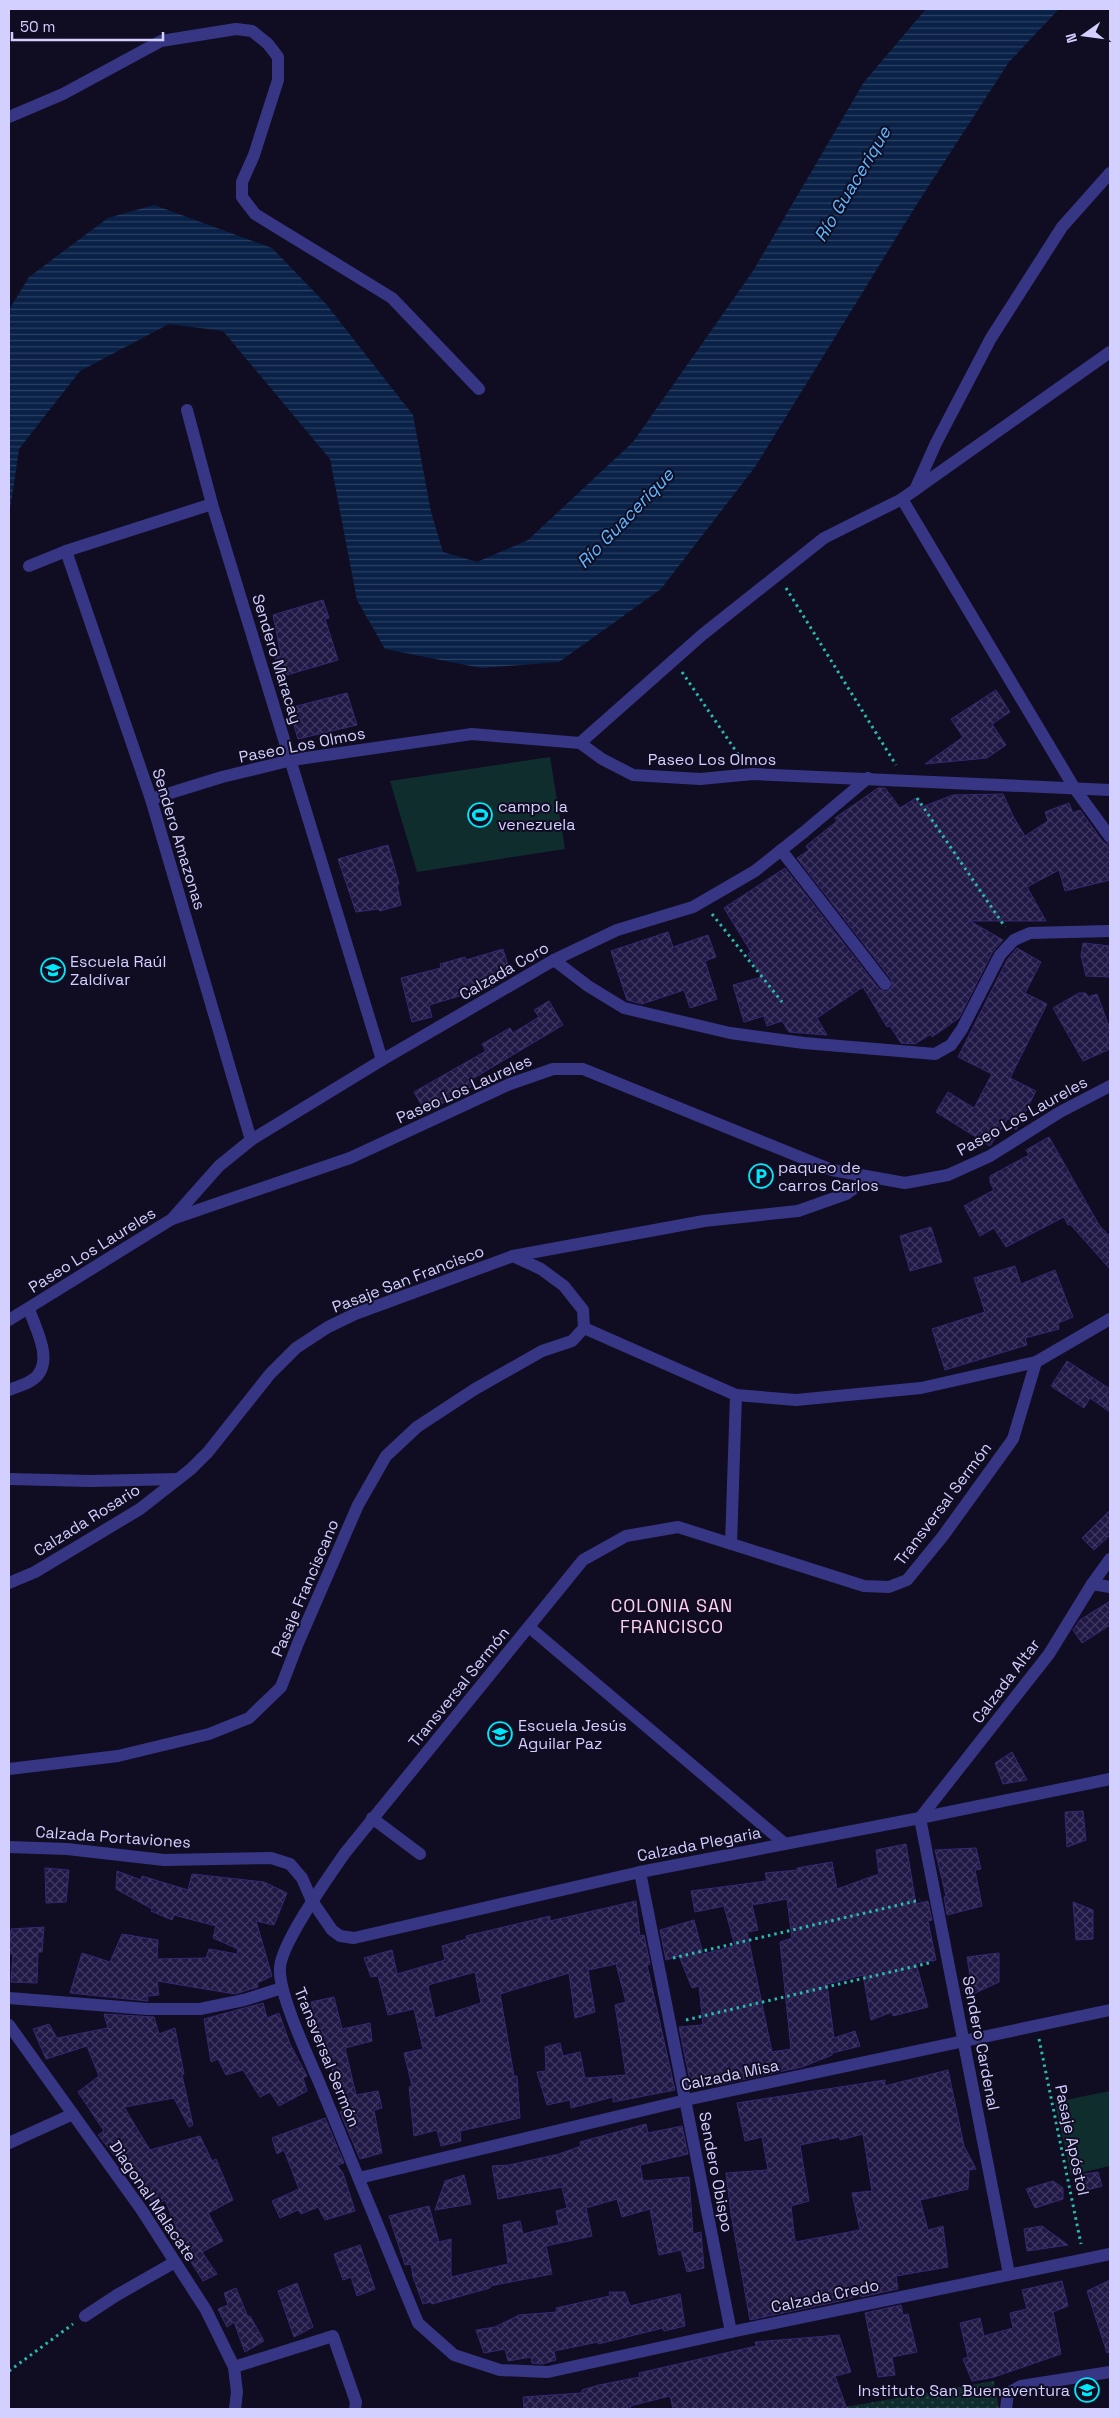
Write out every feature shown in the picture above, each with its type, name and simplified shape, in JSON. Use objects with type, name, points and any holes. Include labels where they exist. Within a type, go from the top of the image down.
[{"type":"street","points":[[9,117],[63,94],[162,41],[236,29],[252,31],[268,44],[278,56],[278,80],[254,155],[242,182],[242,197],[255,214],[392,298],[479,389]]},
{"type":"street","points":[[915,490],[936,443],[991,338],[1062,227],[1110,173]]},
{"type":"street","points":[[580,743],[674,660],[824,538],[915,490],[1110,352]]},
{"type":"street","name":"Sendero Maracay","points":[[188,410],[212,504],[292,760],[382,1060]]},
{"type":"street","points":[[902,498],[1075,789],[1110,837]]},
{"type":"street","points":[[29,566],[66,551],[212,504]]},
{"type":"street","name":"Sendero Amazonas","points":[[66,551],[151,799],[251,1140]]},
{"type":"street","name":"Paseo Los Olmos","points":[[151,799],[222,777],[292,760],[472,734],[580,743],[602,759],[633,776],[700,779],[753,774],[1110,790]]},
{"type":"street","name":"Calzada Coro","points":[[172,1219],[218,1166],[251,1140],[382,1060],[554,960],[617,930],[693,907],[755,871],[868,778]]},
{"type":"street","points":[[781,850],[885,984]]},
{"type":"street","points":[[554,960],[588,986],[624,1008],[748,1035],[899,1053],[935,1054],[951,1045],[957,1037],[1000,955],[1014,940],[1030,933],[1110,931]]},
{"type":"street","name":"Paseo Los Laureles","points":[[9,1320],[172,1219],[350,1158],[510,1084],[553,1069],[583,1069],[832,1170],[905,1183],[948,1175],[990,1156],[1060,1112],[1110,1086]]},
{"type":"street","name":"Pasaje San Francisco","points":[[178,1478],[192,1469],[208,1452],[270,1374],[296,1348],[355,1314],[512,1256],[704,1221],[798,1210],[846,1194],[870,1177]]},
{"type":"street","points":[[512,1256],[541,1268],[564,1286],[583,1310],[584,1328],[736,1395],[796,1400],[921,1388],[1036,1362],[1107,1324]]},
{"type":"street","points":[[9,1390],[37,1376],[43,1365],[43,1353],[29,1309]]},
{"type":"street","name":"Pasaje Franciscano","points":[[9,1769],[118,1756],[209,1734],[249,1718],[281,1687],[358,1505],[386,1456],[418,1427],[475,1389],[542,1351],[572,1341],[584,1328]]},
{"type":"street","name":"Transversal Sermón","points":[[548,2372],[500,2370],[454,2355],[418,2323],[282,1988],[280,1967],[284,1954],[312,1901],[372,1818],[583,1560],[626,1536],[678,1528],[864,1586],[889,1587],[907,1580],[943,1536],[1012,1439],[1036,1362]]},
{"type":"street","points":[[731,1544],[736,1395]]},
{"type":"street","points":[[9,1479],[92,1481],[178,1478]]},
{"type":"street","name":"Calzada Rosario","points":[[9,1583],[35,1572],[140,1509],[178,1478]]},
{"type":"street","name":"Calzada Altar","points":[[920,1818],[1049,1654],[1092,1584],[1110,1559]]},
{"type":"street","points":[[1092,1584],[1110,1587]]},
{"type":"street","points":[[529,1627],[784,1844]]},
{"type":"street","name":"Calzada Plegaria","points":[[312,1901],[332,1930],[340,1936],[354,1938],[640,1872],[1110,1779]]},
{"type":"street","points":[[372,1818],[420,1854]]},
{"type":"street","name":"Sendero Cardenal","points":[[920,1818],[1009,2274]]},
{"type":"street","name":"Calzada Portaviones","points":[[9,1847],[67,1849],[164,1860],[271,1858],[290,1864],[302,1878],[312,1901]]},
{"type":"street","name":"Sendero Obispo","points":[[640,1872],[731,2332]]},
{"type":"street","points":[[9,1998],[148,2009],[200,2009],[244,2000],[282,1988]]},
{"type":"street","name":"Calzada Misa","points":[[359,2178],[686,2100],[1110,2010]]},
{"type":"street","name":"Diagonal Malacate","points":[[9,2025],[141,2209],[206,2310],[234,2367],[235,2409]]},
{"type":"street","points":[[9,2143],[73,2114]]},
{"type":"street","name":"Calzada Credo","points":[[548,2372],[731,2332],[1110,2254]]},
{"type":"street","points":[[85,2316],[117,2295],[175,2262]]},
{"type":"street","points":[[234,2367],[333,2336],[356,2402],[355,2409]]},
{"type":"street","points":[[1006,2409],[1008,2393],[1020,2386],[1110,2372]]},
{"type":"path","points":[[778,575],[905,780],[1014,940]]},
{"type":"path","points":[[674,660],[753,774]]},
{"type":"path","points":[[702,902],[782,1002]]},
{"type":"path","points":[[658,1961],[936,1896]]},
{"type":"path","points":[[670,2024],[948,1958]]},
{"type":"path","name":"Pasaje Apóstol","points":[[1036,2026],[1084,2259]]},
{"type":"path","points":[[9,2371],[85,2316]]},
{"type":"green space","name":"campo la venezuela","points":[[550,757],[565,849],[417,872],[390,781]]},
{"type":"green space","points":[[1110,2091],[1110,2166],[1071,2175],[1055,2102]]},
{"type":"green space","points":[[994,2381],[999,2409],[834,2409]]},
{"type":"water","name":"Río Guacerique","points":[[926,9],[1059,9],[1009,62],[917,204],[755,467],[661,589],[559,662],[481,668],[385,649],[357,600],[330,459],[223,331],[169,324],[80,371],[19,449],[9,517],[9,310],[29,277],[108,218],[154,205],[272,248],[326,304],[413,415],[431,512],[443,552],[477,562],[528,540],[633,442],[753,271],[864,82]]},
{"type":"building","points":[[323,600],[329,618],[325,619],[338,660],[280,677],[275,657],[281,656],[273,615]]},
{"type":"building","points":[[996,690],[1010,712],[992,724],[1006,745],[987,758],[925,764],[963,737],[951,719]]},
{"type":"building","points":[[347,693],[357,725],[298,739],[289,708]]},
{"type":"building","points":[[878,788],[885,788],[900,808],[916,798],[922,807],[953,795],[1003,794],[1025,836],[1048,821],[1045,812],[1069,803],[1073,813],[1080,810],[1103,842],[1110,845],[1110,880],[1065,891],[1059,870],[1027,887],[1046,921],[970,921],[1003,940],[993,951],[959,1018],[932,1037],[931,1034],[915,1044],[901,1043],[890,1026],[887,1027],[863,987],[817,1018],[827,1035],[789,1032],[782,1021],[767,1026],[764,1016],[744,1022],[733,985],[762,977],[748,954],[751,952],[724,908],[785,868],[879,989],[886,992],[892,987],[891,979],[797,858],[809,850],[806,846],[837,821],[835,818]]},
{"type":"building","points":[[388,845],[399,884],[397,885],[401,905],[380,911],[378,909],[356,912],[338,859]]},
{"type":"building","points":[[668,932],[673,947],[708,935],[716,957],[705,961],[717,999],[690,1008],[684,990],[642,1004],[627,1000],[611,951]]},
{"type":"building","points":[[1083,943],[1110,946],[1110,977],[1086,976],[1081,956]]},
{"type":"building","points":[[1017,948],[1041,962],[1025,993],[1047,1004],[1010,1078],[1036,1091],[1016,1130],[1008,1118],[990,1146],[936,1112],[948,1092],[974,1108],[992,1074],[958,1057],[1007,960]]},
{"type":"building","points":[[503,949],[511,974],[492,980],[493,986],[429,1005],[432,1017],[412,1022],[401,978],[441,968],[440,964],[465,957],[466,960]]},
{"type":"building","points":[[1079,993],[1086,993],[1088,997],[1097,994],[1110,1029],[1110,1049],[1083,1061],[1053,1008]]},
{"type":"building","points":[[549,1001],[563,1025],[469,1081],[472,1086],[426,1113],[414,1092],[486,1051],[482,1044],[510,1028],[513,1033],[539,1017],[534,1010]]},
{"type":"building","points":[[1049,1137],[1099,1225],[1110,1237],[1110,1269],[1070,1224],[1068,1225],[1064,1217],[1006,1247],[994,1228],[980,1236],[964,1206],[994,1190],[990,1182],[990,1176],[1029,1155],[1026,1150]]},
{"type":"building","points":[[931,1227],[942,1262],[910,1271],[900,1236]]},
{"type":"building","points":[[1015,1266],[1021,1284],[1055,1270],[1073,1317],[1058,1323],[1059,1329],[1025,1338],[1027,1345],[945,1370],[932,1329],[985,1312],[974,1278]]},
{"type":"building","points":[[1067,1361],[1110,1389],[1110,1412],[1090,1398],[1084,1408],[1051,1386]]},
{"type":"building","points":[[1110,1510],[1110,1535],[1094,1550],[1082,1538]]},
{"type":"building","points":[[1110,1601],[1110,1625],[1082,1643],[1073,1630],[1080,1620]]},
{"type":"building","points":[[1012,1752],[1027,1780],[1003,1784],[995,1763]]},
{"type":"building","points":[[1083,1811],[1086,1840],[1067,1847],[1065,1812]]},
{"type":"building","points":[[906,1844],[916,1904],[928,1901],[932,1920],[928,1921],[936,1960],[916,1963],[928,2007],[893,2016],[892,2012],[871,2020],[863,1975],[827,1984],[834,2038],[855,2031],[860,2046],[832,2053],[832,2055],[802,2067],[717,2085],[716,2081],[691,2086],[679,2027],[703,2025],[699,1986],[692,1988],[679,1956],[666,1960],[660,1930],[694,1920],[703,1954],[735,1946],[724,1906],[695,1912],[691,1891],[767,1881],[765,1873],[798,1870],[797,1868],[832,1862],[837,1889],[879,1874],[876,1850]],"holes":[[[787,1899],[792,1938],[780,1942],[791,2049],[772,2052],[747,1932],[758,1930],[752,1905]]]},
{"type":"building","points":[[976,1848],[981,1869],[975,1870],[982,1906],[947,1915],[944,1897],[946,1896],[935,1850]]},
{"type":"building","points":[[45,1868],[69,1870],[66,1902],[46,1903]]},
{"type":"building","points":[[117,1871],[141,1880],[142,1876],[188,1890],[192,1874],[264,1882],[287,1893],[274,1925],[256,1921],[272,1976],[257,1983],[258,1987],[235,1994],[157,1981],[159,1995],[147,1996],[148,2001],[70,1993],[82,1953],[110,1962],[122,1934],[158,1940],[157,1959],[206,1958],[209,1949],[237,1954],[238,1949],[213,1938],[216,1926],[174,1915],[172,1920],[151,1911],[152,1909],[116,1889]]},
{"type":"building","points":[[636,1901],[640,1936],[644,1935],[650,1964],[647,1965],[675,2090],[613,2102],[613,2097],[571,2108],[570,2100],[547,2105],[537,2072],[546,2071],[545,2047],[560,2043],[563,2056],[580,2052],[585,2078],[626,2075],[615,2005],[626,2002],[616,1964],[588,1970],[595,2012],[575,2018],[569,1973],[500,1994],[514,2076],[517,2076],[520,2118],[460,2131],[461,2141],[441,2146],[437,2130],[414,2136],[409,2087],[412,2086],[404,2053],[423,2049],[414,2009],[388,2015],[378,1976],[371,1977],[364,1958],[392,1950],[397,1974],[445,1960],[442,1946],[467,1939],[466,1936],[550,1916],[550,1921]],"holes":[[[475,1972],[481,2003],[435,2018],[428,1985]]]},
{"type":"building","points":[[1073,1902],[1093,1910],[1093,1939],[1076,1940]]},
{"type":"building","points":[[44,1927],[42,1952],[38,1952],[37,1983],[11,1982],[13,1953],[9,1954],[11,1929]]},
{"type":"building","points":[[999,1953],[999,1982],[973,1994],[967,1957]]},
{"type":"building","points":[[334,1997],[342,2029],[370,2023],[372,2041],[345,2048],[356,2095],[378,2091],[382,2108],[374,2110],[382,2153],[360,2159],[340,2112],[345,2110],[331,2065],[325,2068],[311,2002]]},
{"type":"building","points":[[263,2003],[267,2018],[279,2013],[290,2044],[307,2076],[303,2078],[307,2091],[279,2106],[270,2092],[260,2097],[243,2070],[226,2075],[218,2059],[211,2062],[204,2019]]},
{"type":"building","points":[[104,2014],[154,2017],[159,2034],[175,2028],[184,2074],[182,2075],[193,2125],[189,2127],[174,2098],[124,2107],[150,2150],[200,2136],[212,2161],[216,2159],[233,2200],[208,2213],[223,2241],[202,2252],[217,2274],[203,2281],[172,2232],[177,2229],[165,2200],[155,2206],[98,2135],[104,2131],[78,2092],[99,2076],[87,2046],[46,2059],[33,2029],[49,2024],[57,2038],[108,2028]]},
{"type":"building","points":[[948,2070],[964,2146],[976,2169],[969,2170],[968,2189],[920,2200],[928,2230],[943,2226],[948,2267],[896,2276],[898,2289],[861,2297],[861,2295],[750,2320],[731,2214],[726,2173],[768,2170],[762,2137],[745,2141],[737,2103],[885,2080],[885,2086]],"holes":[[[863,2134],[872,2191],[852,2193],[860,2230],[795,2242],[791,2206],[809,2201],[800,2145],[839,2137],[840,2140]]]},
{"type":"building","points":[[325,2118],[344,2163],[337,2165],[343,2173],[355,2211],[325,2220],[318,2207],[301,2214],[298,2210],[280,2218],[272,2201],[299,2189],[284,2150],[277,2154],[272,2138]]},
{"type":"building","points":[[646,2124],[648,2133],[682,2126],[688,2154],[640,2165],[643,2181],[689,2177],[693,2234],[701,2232],[704,2268],[687,2272],[681,2250],[659,2255],[650,2209],[622,2217],[617,2199],[586,2208],[592,2236],[546,2246],[552,2274],[490,2286],[490,2288],[432,2304],[431,2302],[423,2304],[413,2277],[411,2264],[405,2265],[389,2216],[429,2206],[439,2242],[451,2239],[451,2277],[508,2264],[503,2225],[520,2221],[523,2234],[559,2225],[556,2211],[567,2208],[562,2187],[498,2199],[492,2166],[509,2165],[559,2154],[581,2146],[580,2142]]},
{"type":"building","points":[[1098,2172],[1102,2186],[1084,2191],[1079,2175]]},
{"type":"building","points":[[464,2175],[471,2204],[435,2210],[445,2181]]},
{"type":"building","points":[[1053,2181],[1063,2188],[1063,2199],[1035,2208],[1026,2189]]},
{"type":"building","points":[[1042,2226],[1068,2245],[1027,2251],[1024,2229]]},
{"type":"building","points":[[360,2245],[375,2289],[357,2296],[351,2277],[343,2280],[334,2254]]},
{"type":"building","points":[[1110,2280],[1110,2352],[1107,2353],[1087,2291]]},
{"type":"building","points":[[1062,2281],[1068,2306],[1053,2312],[1061,2354],[994,2377],[972,2381],[963,2359],[968,2357],[960,2323],[980,2318],[984,2336],[1013,2328],[1010,2313],[1027,2309],[1022,2290]]},
{"type":"building","points":[[297,2283],[313,2327],[294,2337],[278,2291]]},
{"type":"building","points":[[236,2288],[248,2317],[250,2316],[264,2341],[245,2352],[234,2322],[227,2327],[218,2309],[228,2305],[224,2293]]},
{"type":"building","points":[[609,2292],[625,2292],[630,2306],[680,2294],[685,2326],[664,2331],[663,2328],[598,2344],[598,2342],[554,2351],[556,2360],[542,2364],[532,2363],[531,2357],[508,2361],[505,2349],[484,2353],[476,2330],[495,2327],[519,2315],[557,2312],[556,2308],[610,2296]]},
{"type":"building","points":[[901,2305],[903,2315],[908,2314],[917,2352],[892,2357],[895,2375],[878,2377],[865,2313]]},
{"type":"building","points":[[839,2335],[851,2372],[835,2376],[847,2409],[673,2409],[670,2396],[630,2406],[631,2409],[524,2409],[523,2397],[582,2393],[582,2390],[599,2385],[640,2377],[639,2373],[756,2346],[755,2342]]},
{"type":"place","name":"campo la venezuela","points":[[480,815]]},
{"type":"place","name":"Escuela Raúl Zaldívar","points":[[53,970]]},
{"type":"place","name":"paqueo de carros Carlos","points":[[761,1176]]},
{"type":"place","name":"Escuela Jesús Aguilar Paz","points":[[500,1734]]},
{"type":"place","name":"Instituto San Buenaventura","points":[[1087,2390]]},
{"type":"district","name":"COLONIA SAN FRANCISCO","points":[[672,1615]]}]
